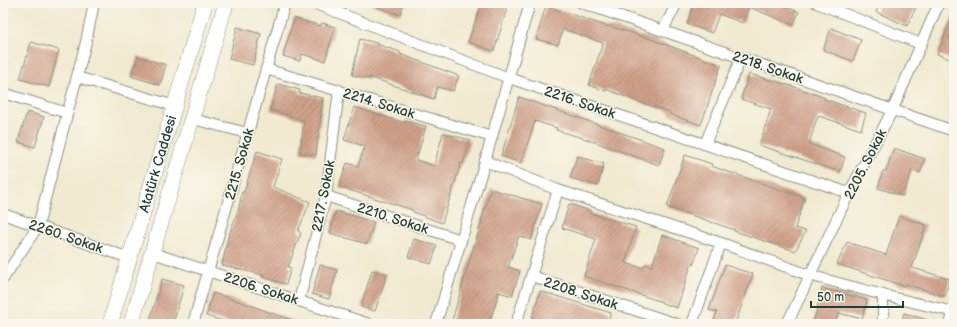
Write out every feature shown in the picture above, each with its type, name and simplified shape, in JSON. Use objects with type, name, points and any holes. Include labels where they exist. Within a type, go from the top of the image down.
[{"type":"main road","name":"Atatürk Caddesi","points":[[110,324],[205,3]]},
{"type":"main road","name":"Atatürk Caddesi","points":[[131,324],[193,119],[226,3]]},
{"type":"street","points":[[3,279],[38,226],[86,42],[94,3]]},
{"type":"street","name":"2215. Sokak","points":[[192,324],[285,3]]},
{"type":"street","name":"2216. Sokak","points":[[313,3],[509,78],[849,193]]},
{"type":"street","points":[[436,324],[485,161],[530,3]]},
{"type":"street","name":"2218. Sokak","points":[[582,3],[954,131]]},
{"type":"street","points":[[663,30],[677,3]]},
{"type":"street","points":[[817,3],[921,44]]},
{"type":"street","name":"2205. Sokak","points":[[787,324],[849,193],[893,109],[938,3]]},
{"type":"street","points":[[705,144],[741,58]]},
{"type":"street","name":"2214. Sokak","points":[[266,69],[492,137]]},
{"type":"street","points":[[77,77],[174,106]]},
{"type":"street","name":"2217. Sokak","points":[[299,301],[326,196],[339,90]]},
{"type":"street","points":[[3,93],[67,113]]},
{"type":"street","points":[[193,119],[247,133]]},
{"type":"street","points":[[485,161],[558,190],[721,243],[809,275],[883,295],[954,311],[950,324]]},
{"type":"street","points":[[516,324],[558,190]]},
{"type":"street","name":"2210. Sokak","points":[[326,196],[461,240]]},
{"type":"street","name":"2260. Sokak","points":[[3,214],[129,258]]},
{"type":"street","points":[[692,324],[721,243]]},
{"type":"street","name":"2206. Sokak","points":[[153,254],[369,324]]},
{"type":"street","name":"2208. Sokak","points":[[532,276],[677,324]]},
{"type":"street","points":[[883,295],[883,324]]},
{"type":"building","points":[[370,3],[404,3],[400,15]]},
{"type":"building","points":[[482,3],[509,3],[494,51],[468,42]]},
{"type":"building","points":[[694,3],[778,3],[799,12],[793,25],[749,7],[743,23],[719,14],[712,33],[687,24]]},
{"type":"building","points":[[880,3],[907,3],[916,7],[907,26],[876,12]]},
{"type":"building","points":[[546,6],[648,38],[721,65],[701,125],[606,89],[606,91],[589,85],[603,43],[563,29],[558,45],[536,39]]},
{"type":"building","points":[[954,13],[954,55],[952,60],[937,54]]},
{"type":"building","points":[[294,18],[321,26],[322,23],[335,27],[325,61],[302,54],[300,61],[283,56]]},
{"type":"building","points":[[237,27],[261,34],[253,65],[229,59]]},
{"type":"building","points":[[831,28],[861,40],[853,61],[823,50]]},
{"type":"building","points":[[360,39],[377,43],[376,44],[400,52],[400,54],[459,76],[453,91],[437,87],[434,99],[369,77],[369,79],[352,75]]},
{"type":"building","points":[[31,42],[59,50],[49,87],[20,79]]},
{"type":"building","points":[[138,56],[166,65],[160,85],[131,76]]},
{"type":"building","points":[[749,74],[795,87],[825,98],[824,99],[866,113],[861,130],[819,116],[816,121],[809,144],[845,157],[840,172],[759,145],[771,109],[741,99]]},
{"type":"building","points":[[278,84],[300,90],[299,93],[323,98],[316,155],[300,153],[304,120],[270,110]]},
{"type":"building","points":[[519,97],[665,148],[659,165],[556,130],[557,128],[535,121],[521,163],[501,156]]},
{"type":"building","points":[[354,107],[405,123],[405,121],[426,126],[416,160],[434,166],[443,133],[470,140],[442,223],[413,212],[413,210],[339,187],[347,163],[358,166],[365,146],[344,140]]},
{"type":"building","points":[[27,112],[44,117],[35,147],[18,142]]},
{"type":"building","points":[[894,148],[925,159],[920,173],[912,170],[903,196],[878,188],[883,171],[886,171]]},
{"type":"building","points":[[257,151],[282,159],[273,187],[310,202],[298,231],[301,233],[288,267],[291,268],[286,284],[262,277],[263,275],[222,265],[228,238],[239,208],[242,192],[244,192]]},
{"type":"building","points":[[685,155],[712,164],[711,166],[805,198],[795,228],[806,231],[795,251],[667,207]]},
{"type":"building","points":[[577,156],[604,164],[598,186],[570,178]]},
{"type":"building","points":[[491,189],[542,204],[531,240],[519,236],[508,267],[520,271],[512,296],[499,292],[489,324],[451,324],[481,221]]},
{"type":"building","points":[[569,204],[591,211],[590,213],[636,227],[625,263],[643,268],[645,264],[652,266],[662,235],[699,248],[693,265],[691,265],[677,308],[584,276],[596,239],[562,228]]},
{"type":"building","points":[[336,211],[374,222],[367,244],[330,233]]},
{"type":"building","points":[[899,216],[926,225],[912,268],[950,279],[945,296],[905,284],[904,286],[837,264],[847,242],[886,255]]},
{"type":"building","points":[[414,239],[437,246],[431,264],[408,257]]},
{"type":"building","points":[[320,265],[337,270],[329,299],[312,294]]},
{"type":"building","points":[[725,265],[753,274],[735,324],[713,324],[717,312],[709,310]]},
{"type":"building","points":[[372,270],[387,274],[375,311],[361,307]]},
{"type":"building","points":[[162,279],[184,285],[173,324],[149,324]]},
{"type":"building","points":[[822,288],[867,300],[862,319],[839,313],[834,324],[813,324]]},
{"type":"building","points":[[540,291],[611,313],[608,324],[552,324],[532,318]]},
{"type":"building","points":[[213,293],[300,323],[234,324],[206,316]]},
{"type":"building","points":[[904,313],[931,321],[931,324],[901,324]]}]
